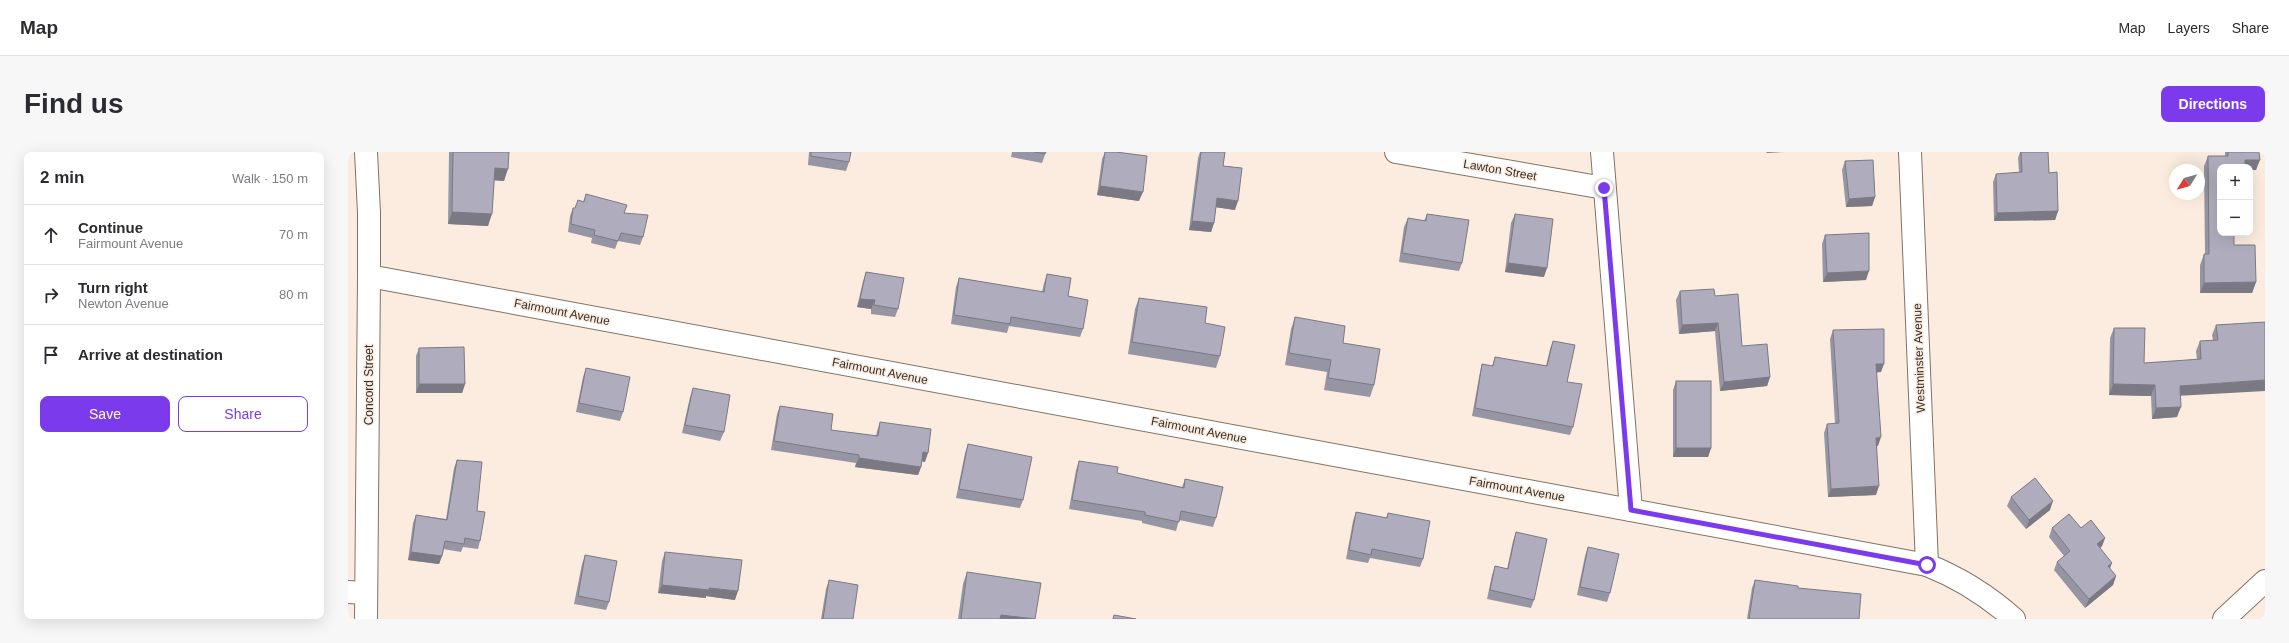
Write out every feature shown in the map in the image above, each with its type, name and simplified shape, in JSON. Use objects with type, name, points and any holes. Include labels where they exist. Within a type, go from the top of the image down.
[{"type":"street","name":"Concord Street","points":[[366,152],[369,214],[368,475],[357,593],[366,619]]},
{"type":"street","name":"Lawton Street","points":[[1396,152],[1604,188]]},
{"type":"street","points":[[1602,152],[1631,510]]},
{"type":"street","name":"Westminster Avenue","points":[[1910,152],[1927,565]]},
{"type":"street","name":"Fairmount Avenue","points":[[369,276],[1927,565],[1954,575],[1984,595],[2014,619]]},
{"type":"street","points":[[2224,619],[2265,581]]},
{"type":"building","points":[[453,152],[509,152],[508,169],[495,168],[492,214],[452,212]]},
{"type":"building","points":[[811,152],[851,152],[849,162],[811,156]]},
{"type":"building","points":[[1035,152],[1046,152],[1045,154]]},
{"type":"building","points":[[1105,152],[1147,156],[1143,192],[1100,186]]},
{"type":"building","points":[[1201,152],[1225,152],[1223,166],[1242,168],[1238,201],[1217,198],[1214,223],[1192,221]]},
{"type":"building","points":[[2021,152],[2048,152],[2049,173],[2057,172],[2058,211],[1997,213],[1996,174],[2022,172]]},
{"type":"building","points":[[2228,152],[2259,152],[2260,160],[2245,160],[2245,164],[2217,164],[2217,236],[2234,236],[2234,245],[2255,245],[2256,282],[2204,283],[2204,254],[2209,254],[2208,156],[2228,156]]},
{"type":"building","points":[[1873,160],[1875,197],[1849,199],[1845,161]]},
{"type":"building","points":[[586,194],[627,205],[624,213],[648,215],[643,237],[621,233],[618,241],[594,235],[595,230],[571,224],[573,208],[575,208],[578,200],[584,202]]},
{"type":"building","points":[[1427,214],[1469,220],[1462,263],[1402,253],[1408,218],[1426,221]]},
{"type":"building","points":[[1515,214],[1553,219],[1547,268],[1508,263]]},
{"type":"building","points":[[1869,233],[1869,271],[1827,273],[1825,235]]},
{"type":"building","points":[[866,272],[904,278],[898,309],[874,305],[875,300],[860,299]]},
{"type":"building","points":[[1047,274],[1071,278],[1068,296],[1088,300],[1083,329],[1011,317],[1010,324],[954,315],[959,278],[1044,292]]},
{"type":"building","points":[[1714,289],[1715,296],[1738,294],[1742,346],[1767,344],[1770,377],[1724,382],[1718,323],[1682,325],[1680,291]]},
{"type":"building","points":[[1139,298],[1207,307],[1205,323],[1225,327],[1220,356],[1132,342]]},
{"type":"building","points":[[1295,317],[1345,326],[1343,343],[1380,349],[1374,385],[1328,378],[1331,360],[1289,353]]},
{"type":"building","points":[[2265,322],[2265,380],[2180,386],[2181,407],[2156,408],[2155,385],[2113,384],[2114,328],[2145,328],[2144,363],[2201,359],[2200,341],[2218,340],[2216,325]]},
{"type":"building","points":[[1884,329],[1884,364],[1876,364],[1881,437],[1876,438],[1879,486],[1831,489],[1827,424],[1839,423],[1833,330]]},
{"type":"building","points":[[1553,341],[1575,345],[1567,382],[1582,384],[1573,427],[1475,408],[1482,364],[1493,366],[1495,357],[1547,366]]},
{"type":"building","points":[[464,347],[465,384],[419,384],[419,348]]},
{"type":"building","points":[[586,368],[630,377],[623,412],[579,403]]},
{"type":"building","points":[[1676,381],[1711,381],[1711,448],[1676,448]]},
{"type":"building","points":[[693,388],[730,395],[724,432],[685,425]]},
{"type":"building","points":[[780,406],[833,414],[831,430],[878,436],[880,422],[931,429],[928,453],[923,452],[921,467],[859,458],[859,455],[774,441]]},
{"type":"building","points":[[968,444],[1032,457],[1023,500],[959,489]]},
{"type":"building","points":[[457,460],[482,462],[477,511],[485,512],[480,541],[465,538],[464,544],[445,541],[442,556],[411,552],[416,515],[447,520]]},
{"type":"building","points":[[1079,461],[1118,467],[1117,473],[1184,488],[1185,479],[1223,487],[1216,518],[1181,511],[1179,522],[1145,515],[1145,512],[1072,500]]},
{"type":"building","points":[[2035,478],[2053,501],[2029,520],[2011,497]]},
{"type":"building","points":[[1356,512],[1387,518],[1388,513],[1430,521],[1423,559],[1372,549],[1371,555],[1349,550]]},
{"type":"building","points":[[2069,514],[2081,528],[2091,520],[2105,538],[2097,544],[2112,563],[2108,566],[2116,576],[2089,599],[2057,562],[2070,551],[2052,528]]},
{"type":"building","points":[[1516,532],[1547,539],[1534,600],[1490,590],[1495,566],[1508,569]]},
{"type":"building","points":[[1588,547],[1619,554],[1610,593],[1580,587]]},
{"type":"building","points":[[665,552],[742,560],[738,591],[709,588],[709,590],[662,585]]},
{"type":"building","points":[[585,555],[617,561],[609,602],[578,596]]},
{"type":"building","points":[[967,572],[1041,583],[1035,619],[1001,615],[1000,619],[961,619]]},
{"type":"building","points":[[829,580],[858,585],[853,619],[823,619]]},
{"type":"building","points":[[1755,580],[1798,586],[1798,588],[1861,594],[1859,619],[1749,619]]},
{"type":"building","points":[[1114,615],[1136,619],[1113,619]]},
{"type":"route","points":[[1604,188],[1631,510],[1927,565]]}]
